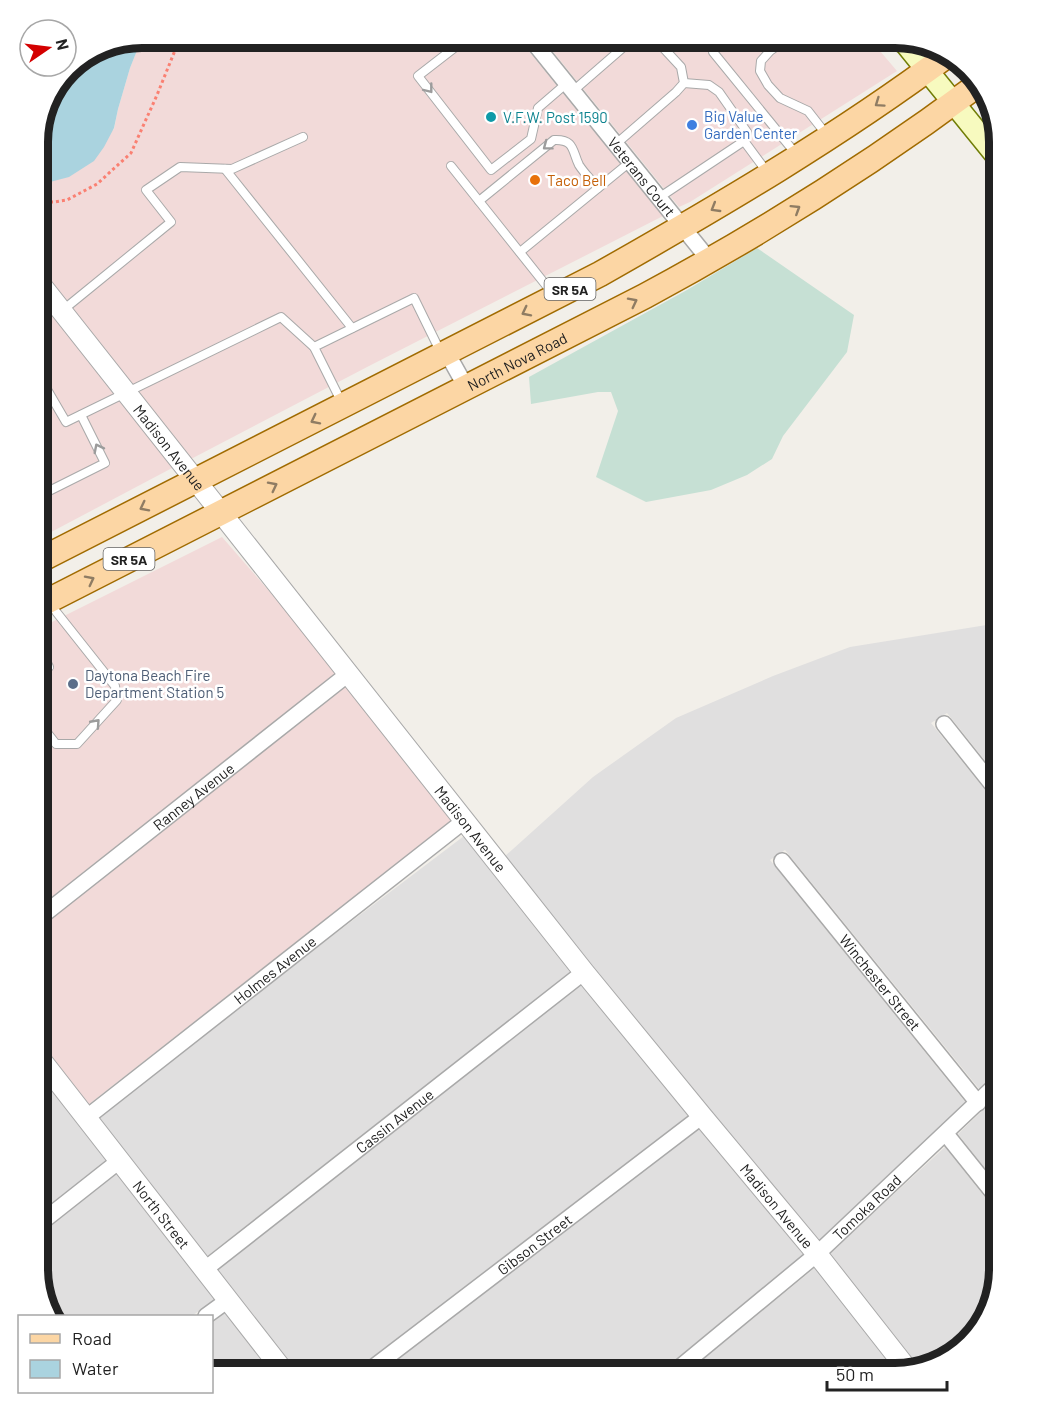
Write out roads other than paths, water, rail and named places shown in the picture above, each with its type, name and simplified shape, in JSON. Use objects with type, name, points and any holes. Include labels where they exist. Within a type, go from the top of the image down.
[{"type":"main road","points":[[910,50],[989,146]]},
{"type":"main road","name":"SR 5A","points":[[48,556],[600,274],[799,157],[941,60]]},
{"type":"main road","name":"North Nova Road","points":[[48,601],[710,261],[866,164],[972,89]]},
{"type":"street","name":"Veterans Court","points":[[538,48],[710,261]]},
{"type":"street","name":"Madison Avenue","points":[[48,295],[584,972],[817,1254],[902,1362]]},
{"type":"street","points":[[445,354],[466,387]]},
{"type":"street","name":"Ranney Avenue","points":[[48,907],[348,674]]},
{"type":"street","points":[[944,724],[989,780]]},
{"type":"street","name":"Holmes Avenue","points":[[86,1118],[464,821]]},
{"type":"street","name":"Winchester Street","points":[[782,861],[978,1103]]},
{"type":"street","name":"Cassin Avenue","points":[[204,1270],[584,972]]},
{"type":"street","name":"North Street","points":[[48,1069],[277,1363]]},
{"type":"street","name":"Tomoka Road","points":[[685,1363],[817,1254],[989,1092]]},
{"type":"street","name":"Gibson Street","points":[[379,1363],[702,1116]]},
{"type":"street","points":[[946,1134],[989,1188]]},
{"type":"street","points":[[48,1217],[119,1161]]},
{"type":"street","points":[[209,1315],[228,1300]]},
{"type":"lane","points":[[454,48],[418,76],[491,170],[531,139],[538,108],[621,48]]},
{"type":"lane","points":[[663,48],[681,67],[684,83]]},
{"type":"lane","points":[[712,48],[712,52],[799,157]]},
{"type":"lane","points":[[774,48],[761,61],[760,71],[768,85],[780,98],[808,111],[828,138]]},
{"type":"lane","points":[[616,144],[684,83]]},
{"type":"lane","points":[[660,197],[744,141],[747,132],[719,92],[709,85],[684,83]]},
{"type":"lane","points":[[61,311],[171,222],[146,190],[180,167],[232,169],[303,137]]},
{"type":"lane","points":[[479,201],[554,140],[569,143],[576,152],[579,165],[598,188]]},
{"type":"lane","points":[[744,141],[770,175]]},
{"type":"lane","points":[[520,252],[630,162]]},
{"type":"lane","points":[[451,166],[555,297]]},
{"type":"lane","points":[[225,169],[352,328]]},
{"type":"lane","points":[[314,347],[414,297],[445,354]]},
{"type":"lane","points":[[48,391],[66,422],[281,317],[314,347],[343,406]]},
{"type":"lane","points":[[49,491],[105,463],[81,415]]},
{"type":"lane","points":[[48,610],[116,686],[117,700],[77,744],[56,744],[48,734]]},
{"type":"water","points":[[138,48],[130,68],[114,128],[104,147],[94,161],[69,177],[48,181],[48,136],[51,118],[58,100],[67,85],[74,78],[78,78],[80,71],[95,61],[106,55]]},
{"type":"place","name":"V.F.W. Post 1590","points":[[491,117]]},
{"type":"place","name":"Big Value Garden Center","points":[[692,125]]},
{"type":"place","name":"Taco Bell","points":[[535,180]]},
{"type":"place","name":"Daytona Beach Fire Department Station 5","points":[[73,684]]}]
